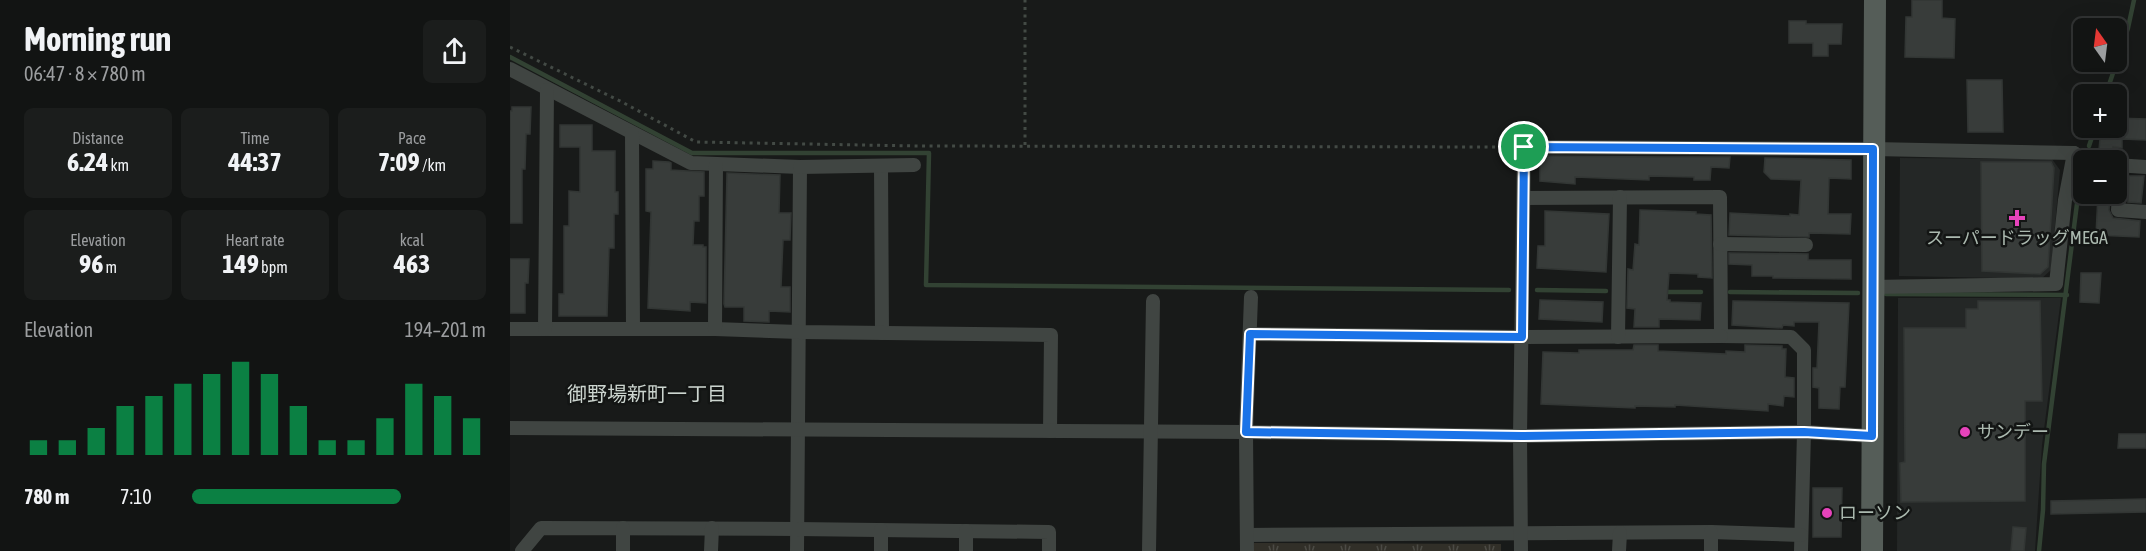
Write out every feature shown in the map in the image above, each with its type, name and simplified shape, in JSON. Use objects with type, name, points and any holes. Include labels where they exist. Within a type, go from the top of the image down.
[{"type":"main road","points":[[1872,551],[1875,0]]},
{"type":"street","points":[[510,69],[692,163],[800,167],[914,165]]},
{"type":"street","points":[[545,329],[547,90]]},
{"type":"street","points":[[632,134],[633,329]]},
{"type":"street","points":[[1521,551],[1524,147],[1873,149],[2073,157]]},
{"type":"street","points":[[715,329],[716,165]]},
{"type":"street","points":[[881,166],[882,333]]},
{"type":"street","points":[[2127,166],[2146,167]]},
{"type":"street","points":[[797,551],[800,167]]},
{"type":"street","points":[[1872,287],[2056,284],[2065,200],[2073,177]]},
{"type":"street","points":[[1618,337],[1620,197]]},
{"type":"street","points":[[1524,198],[1720,197],[1721,336]]},
{"type":"street","points":[[2118,204],[2118,210],[2146,212]]},
{"type":"street","points":[[1720,244],[1806,245]]},
{"type":"street","points":[[1247,551],[1246,432],[1251,297]]},
{"type":"street","points":[[1149,551],[1154,301]]},
{"type":"street","points":[[510,329],[715,329],[1051,335],[1050,431]]},
{"type":"street","points":[[1250,334],[1791,337],[1804,350],[1801,551]]},
{"type":"street","points":[[510,428],[1151,431],[1521,436],[1804,432],[1872,436]]},
{"type":"street","points":[[522,551],[541,528],[1049,532],[1049,551]]},
{"type":"street","points":[[623,528],[623,551]]},
{"type":"street","points":[[711,551],[712,528]]},
{"type":"street","points":[[881,530],[881,551]]},
{"type":"street","points":[[966,531],[966,551]]},
{"type":"street","points":[[1247,535],[1712,531],[1801,535]]},
{"type":"street","points":[[1711,551],[1712,531]]},
{"type":"street","points":[[1619,551],[1620,533]]},
{"type":"street","points":[[510,544],[516,551]]},
{"type":"path","points":[[1024,146],[1025,0]]},
{"type":"path","points":[[510,48],[622,102],[696,142],[1024,146],[1524,147]]},
{"type":"shaded area","points":[[1900,158],[2052,159],[2060,170],[2051,270],[2041,279],[1899,276]]},
{"type":"shaded area","points":[[1898,298],[2061,298],[2042,445],[2035,551],[1897,551]]},
{"type":"green space","points":[[1254,543],[1501,544],[1501,551],[1254,551]]},
{"type":"building","points":[[1912,0],[1942,0],[1942,18],[1955,19],[1954,58],[1905,57],[1906,17],[1912,17]]},
{"type":"building","points":[[1789,21],[1806,21],[1806,24],[1842,24],[1841,44],[1828,44],[1828,56],[1813,56],[1813,43],[1789,43]]},
{"type":"building","points":[[1967,80],[2002,80],[2003,132],[1968,132]]},
{"type":"building","points":[[512,107],[531,107],[530,134],[526,134],[525,169],[522,169],[522,223],[510,223],[510,111]]},
{"type":"building","points":[[2127,118],[2146,119],[2146,140],[2122,139],[2122,148],[2099,150],[2100,138],[2127,138]]},
{"type":"building","points":[[560,125],[592,125],[592,151],[615,151],[615,192],[618,192],[618,214],[614,214],[614,248],[609,248],[607,316],[559,316],[559,294],[564,294],[564,226],[569,226],[569,191],[580,192],[580,147],[560,147]]},
{"type":"building","points":[[1540,156],[1730,157],[1729,168],[1711,167],[1710,180],[1694,180],[1694,177],[1649,176],[1649,180],[1575,177],[1575,184],[1540,181]]},
{"type":"building","points":[[1765,158],[1851,160],[1851,179],[1829,178],[1828,214],[1851,214],[1850,234],[1809,233],[1809,237],[1729,235],[1730,213],[1799,215],[1801,180],[1771,179],[1764,172]]},
{"type":"building","points":[[653,161],[671,163],[671,170],[704,172],[704,196],[699,196],[699,221],[694,221],[693,245],[706,247],[706,303],[690,302],[690,311],[648,308],[651,212],[646,211],[646,169],[653,169]]},
{"type":"building","name":"スーパードラッグMEGA","points":[[1981,162],[2051,162],[2054,168],[2048,267],[2040,274],[1982,271]]},
{"type":"building","points":[[727,173],[780,175],[779,213],[791,213],[790,240],[783,240],[781,287],[790,287],[790,312],[769,311],[769,322],[744,321],[744,307],[725,307],[724,304]]},
{"type":"building","points":[[2129,176],[2144,176],[2141,203],[2128,202]]},
{"type":"building","points":[[2098,204],[2109,204],[2109,210],[2113,218],[2140,221],[2139,237],[2096,235]]},
{"type":"building","points":[[1640,210],[1696,212],[1696,214],[1711,215],[1712,278],[1698,277],[1698,274],[1669,273],[1667,300],[1701,303],[1700,320],[1659,319],[1659,327],[1634,327],[1635,309],[1627,308],[1628,269],[1633,270],[1635,244],[1639,245]]},
{"type":"building","points":[[1545,211],[1609,214],[1606,272],[1537,268],[1538,246],[1545,246]]},
{"type":"building","points":[[1729,253],[1808,254],[1808,260],[1851,260],[1851,279],[1752,276],[1752,265],[1729,264]]},
{"type":"building","points":[[510,259],[529,259],[528,283],[525,283],[525,313],[510,313]]},
{"type":"building","points":[[2081,273],[2101,273],[2099,303],[2080,302]]},
{"type":"building","points":[[1540,300],[1603,302],[1602,322],[1539,319]]},
{"type":"building","points":[[1733,301],[1849,303],[1845,387],[1840,387],[1839,409],[1819,408],[1819,388],[1813,387],[1813,368],[1817,368],[1819,322],[1794,322],[1794,326],[1783,325],[1782,328],[1732,325]]},
{"type":"building","name":"サンデー","points":[[1978,301],[2040,301],[2042,401],[2025,401],[2025,501],[1901,502],[1900,463],[1905,462],[1904,328],[1966,328],[1966,309],[1978,309]]},
{"type":"building","points":[[1634,345],[1658,345],[1658,351],[1726,354],[1726,351],[1745,352],[1745,345],[1782,346],[1782,349],[1786,349],[1785,377],[1794,378],[1794,397],[1784,396],[1783,406],[1768,404],[1768,411],[1675,405],[1675,407],[1635,406],[1635,408],[1541,404],[1543,352],[1633,350]]},
{"type":"building","points":[[2119,434],[2146,434],[2146,448],[2118,448]]},
{"type":"building","name":"ローソン","points":[[1813,488],[1842,488],[1841,537],[1813,537]]},
{"type":"building","points":[[2146,499],[2146,512],[2051,514],[2051,501]]},
{"type":"building","points":[[2013,527],[2026,528],[2024,551],[2011,551]]},
{"type":"waterway","points":[[2109,84],[2128,28],[2134,0]]},
{"type":"waterway","points":[[510,57],[692,153],[929,153],[926,285],[1509,290]]},
{"type":"waterway","points":[[2089,146],[2092,138]]},
{"type":"waterway","points":[[2039,551],[2044,464],[2077,204]]},
{"type":"waterway","points":[[1537,290],[1606,291]]},
{"type":"waterway","points":[[1662,292],[1701,292]]},
{"type":"waterway","points":[[1730,292],[1858,293]]},
{"type":"waterway","points":[[1886,294],[2067,295]]},
{"type":"place","name":"スーパードラッグMEGA","points":[[2017,218]]},
{"type":"place","name":"サンデー","points":[[1965,432]]},
{"type":"place","name":"ローソン","points":[[1827,513]]},
{"type":"district","name":"御野場新町一丁目","points":[[647,394]]},
{"type":"route","points":[[1524,147],[1873,149],[1872,436],[1804,432],[1521,436],[1246,432],[1250,334],[1522,337],[1524,147]]}]
